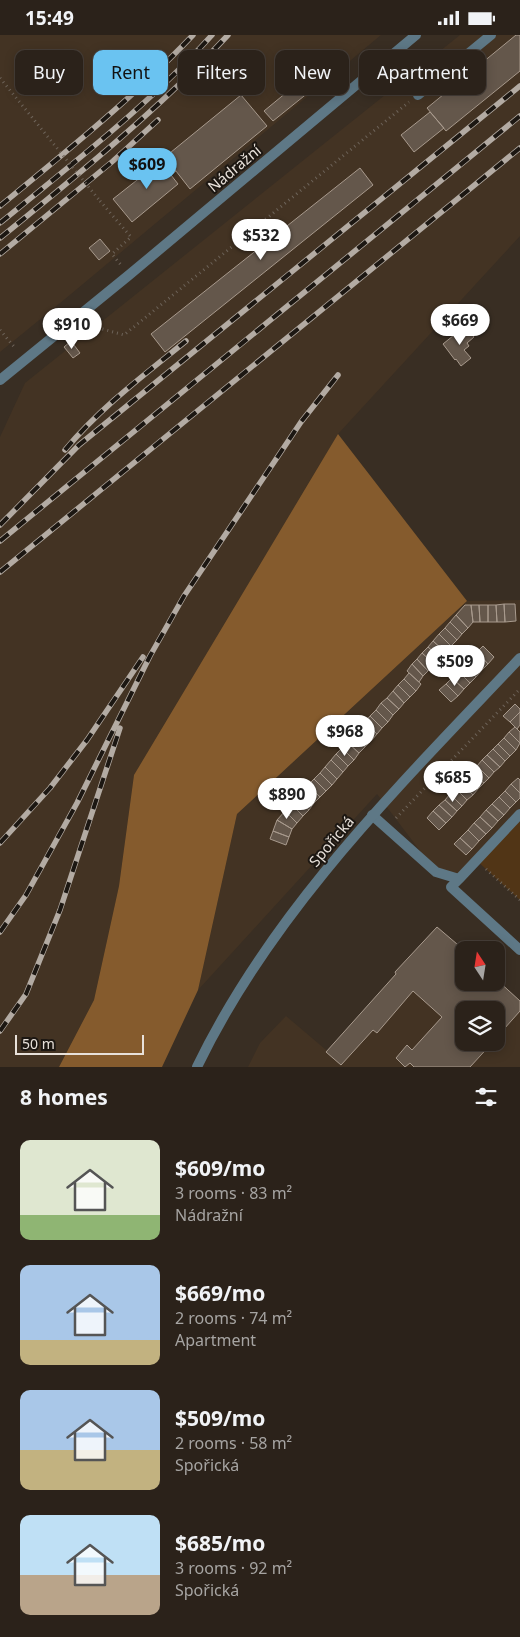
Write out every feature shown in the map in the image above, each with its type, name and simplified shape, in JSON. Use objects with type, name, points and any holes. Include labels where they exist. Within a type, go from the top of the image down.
[{"type":"street","name":"Nádražní","points":[[0,380],[416,35]]},
{"type":"street","points":[[473,50],[491,35]]},
{"type":"street","name":"Spořická","points":[[197,1067],[227,1009],[246,979],[317,881],[372,815],[520,658]]},
{"type":"street","points":[[520,814],[451,887],[520,950]]},
{"type":"street","points":[[372,815],[436,872],[459,879]]},
{"type":"path","points":[[0,78],[131,237],[112,254]]},
{"type":"path","points":[[73,320],[124,335],[418,95]]},
{"type":"path","points":[[0,330],[25,359]]},
{"type":"path","points":[[387,827],[520,689]]},
{"type":"path","points":[[476,860],[520,900]]},
{"type":"shaded area","points":[[0,35],[381,35],[363,50],[359,50],[359,53],[349,62],[349,50],[275,50],[275,95],[309,95],[0,352]]},
{"type":"shaded area","points":[[460,35],[520,35],[520,236],[338,434],[134,775],[119,886],[94,1000],[59,1067],[0,1067],[0,437],[25,383],[385,95],[486,95],[486,50],[441,50]]},
{"type":"shaded area","points":[[338,434],[467,601],[237,814],[198,990],[162,1067],[59,1067],[94,1000],[119,886],[134,775]]},
{"type":"shaded area","points":[[520,600],[520,814],[459,879],[436,872],[377,794],[198,990],[237,814],[467,601]]},
{"type":"shaded area","points":[[520,814],[520,900],[476,860]]},
{"type":"shaded area","points":[[440,935],[455,965],[455,991],[503,991],[520,1006],[520,1067],[248,1067],[260,1043],[286,1016],[332,1055]]},
{"type":"building","points":[[516,35],[520,35],[520,71],[446,131],[427,108],[443,95],[486,95],[486,60]]},
{"type":"building","points":[[241,95],[267,126],[190,189],[165,157]]},
{"type":"building","points":[[283,95],[305,95],[273,121],[264,111]]},
{"type":"building","points":[[430,112],[444,128],[414,152],[401,135]]},
{"type":"building","points":[[165,158],[176,171],[171,175],[178,184],[132,222],[113,199]]},
{"type":"building","points":[[360,168],[373,185],[165,352],[151,334]]},
{"type":"building","points":[[100,239],[110,251],[99,260],[89,248]]},
{"type":"building","points":[[465,326],[474,337],[467,343],[469,346],[464,350],[471,358],[461,366],[443,344]]},
{"type":"building","points":[[71,341],[80,353],[73,358],[64,347]]},
{"type":"building","points":[[504,604],[515,604],[516,621],[505,622]]},
{"type":"building","points":[[504,604],[505,622],[497,622],[496,605]]},
{"type":"building","points":[[465,605],[471,605],[473,622],[468,628],[456,615]]},
{"type":"building","points":[[471,605],[479,605],[480,622],[473,622]]},
{"type":"building","points":[[479,605],[488,605],[488,622],[480,622]]},
{"type":"building","points":[[488,605],[496,605],[497,622],[488,622]]},
{"type":"building","points":[[456,615],[468,628],[462,634],[450,622]]},
{"type":"building","points":[[450,622],[462,634],[457,640],[445,628]]},
{"type":"building","points":[[445,628],[457,640],[451,646],[439,634]]},
{"type":"building","points":[[439,634],[451,646],[445,652],[433,641]]},
{"type":"building","points":[[433,641],[445,652],[440,658],[428,647]]},
{"type":"building","points":[[483,646],[494,657],[488,664],[477,652]]},
{"type":"building","points":[[428,647],[440,658],[434,664],[422,653]]},
{"type":"building","points":[[477,652],[488,664],[482,670],[470,659]]},
{"type":"building","points":[[422,653],[434,664],[428,671],[417,659]]},
{"type":"building","points":[[417,659],[428,671],[423,676],[412,664]]},
{"type":"building","points":[[470,659],[482,670],[476,677],[464,665]]},
{"type":"building","points":[[412,664],[423,676],[419,682],[407,671]]},
{"type":"building","points":[[464,665],[476,677],[470,683],[458,671]]},
{"type":"building","points":[[458,671],[470,683],[464,689],[452,678]]},
{"type":"building","points":[[409,673],[421,684],[416,691],[404,679]]},
{"type":"building","points":[[452,678],[464,689],[458,696],[446,684]]},
{"type":"building","points":[[404,679],[416,691],[410,697],[398,685]]},
{"type":"building","points":[[446,684],[458,696],[451,702],[439,690]]},
{"type":"building","points":[[398,685],[410,697],[404,703],[393,691]]},
{"type":"building","points":[[393,691],[404,703],[399,709],[387,698]]},
{"type":"building","points":[[387,698],[399,709],[393,715],[381,703]]},
{"type":"building","points":[[381,703],[393,715],[388,722],[376,710]]},
{"type":"building","points":[[515,704],[520,709],[520,712],[510,722],[503,716]]},
{"type":"building","points":[[376,710],[388,722],[382,728],[370,716]]},
{"type":"building","points":[[520,712],[520,725],[517,729],[510,722]]},
{"type":"building","points":[[370,716],[382,728],[377,734],[365,722]]},
{"type":"building","points":[[365,722],[377,734],[371,741],[359,729]]},
{"type":"building","points":[[515,727],[520,732],[520,743],[509,732]]},
{"type":"building","points":[[359,729],[371,741],[365,747],[353,736]]},
{"type":"building","points":[[509,732],[520,743],[516,750],[504,738]]},
{"type":"building","points":[[353,736],[365,747],[359,753],[347,742]]},
{"type":"building","points":[[504,738],[516,750],[510,756],[498,744]]},
{"type":"building","points":[[347,742],[359,753],[354,760],[342,748]]},
{"type":"building","points":[[498,744],[510,756],[505,761],[493,749]]},
{"type":"building","points":[[342,748],[354,760],[348,766],[336,754]]},
{"type":"building","points":[[493,749],[505,761],[500,767],[487,755]]},
{"type":"building","points":[[336,754],[348,766],[343,772],[331,760]]},
{"type":"building","points":[[487,755],[500,767],[494,772],[482,760]]},
{"type":"building","points":[[331,760],[343,772],[337,779],[325,767]]},
{"type":"building","points":[[482,760],[494,772],[489,778],[477,766]]},
{"type":"building","points":[[477,766],[489,778],[484,783],[471,772]]},
{"type":"building","points":[[325,767],[337,779],[332,785],[320,773]]},
{"type":"building","points":[[471,772],[484,783],[478,789],[466,777]]},
{"type":"building","points":[[320,773],[332,785],[326,791],[314,779]]},
{"type":"building","points":[[466,777],[478,789],[473,795],[461,783]]},
{"type":"building","points":[[518,778],[520,780],[520,793],[511,784]]},
{"type":"building","points":[[314,779],[326,791],[320,797],[308,785]]},
{"type":"building","points":[[461,783],[473,795],[467,800],[455,788]]},
{"type":"building","points":[[511,784],[520,793],[520,798],[516,802],[505,791]]},
{"type":"building","points":[[308,785],[320,797],[314,803],[302,792]]},
{"type":"building","points":[[455,788],[467,800],[462,806],[450,794]]},
{"type":"building","points":[[505,791],[516,802],[510,808],[499,797]]},
{"type":"building","points":[[302,792],[314,803],[309,810],[297,798]]},
{"type":"building","points":[[450,794],[462,806],[457,811],[445,800]]},
{"type":"building","points":[[499,797],[510,808],[504,815],[492,804]]},
{"type":"building","points":[[297,798],[309,810],[303,816],[291,804]]},
{"type":"building","points":[[445,800],[457,811],[452,817],[439,805]]},
{"type":"building","points":[[291,804],[303,816],[297,823],[285,811]]},
{"type":"building","points":[[492,804],[504,815],[498,821],[486,810]]},
{"type":"building","points":[[439,805],[452,817],[446,823],[433,811]]},
{"type":"building","points":[[486,810],[498,821],[492,828],[480,817]]},
{"type":"building","points":[[285,811],[297,823],[292,829],[277,820]]},
{"type":"building","points":[[433,811],[446,823],[439,830],[427,818]]},
{"type":"building","points":[[480,817],[492,828],[486,834],[474,823]]},
{"type":"building","points":[[277,820],[292,829],[289,837],[273,831]]},
{"type":"building","points":[[474,823],[486,834],[479,841],[468,830]]},
{"type":"building","points":[[468,830],[479,841],[472,849],[460,838]]},
{"type":"building","points":[[273,831],[289,837],[286,845],[270,839]]},
{"type":"building","points":[[460,838],[472,849],[466,855],[454,844]]},
{"type":"building","points":[[437,927],[455,942],[455,991],[505,991],[505,987],[520,1001],[520,1011],[505,1028],[505,1001],[455,1001],[455,1051],[485,1051],[470,1067],[414,1067],[410,1063],[405,1067],[396,1058],[407,1045],[412,1050],[442,1017],[413,991],[377,1033],[373,1030],[341,1065],[326,1052],[396,974],[395,972]]},
{"type":"railway","points":[[0,206],[75,145],[147,80],[193,35]]},
{"type":"railway","points":[[0,223],[83,156],[163,85],[212,35]]},
{"type":"railway","points":[[0,238],[146,115],[228,35]]},
{"type":"railway","points":[[0,525],[79,445],[520,86]]},
{"type":"railway","points":[[0,541],[520,116]]},
{"type":"railway","points":[[0,254],[113,161],[158,120]]},
{"type":"railway","points":[[0,572],[520,148]]},
{"type":"railway","points":[[65,450],[108,406],[138,379],[186,341]]},
{"type":"railway","points":[[0,932],[26,895],[77,803],[150,656],[184,596],[301,422],[338,375]]},
{"type":"railway","points":[[0,843],[50,788],[87,740],[143,657]]},
{"type":"railway","points":[[0,1031],[26,994],[60,910],[120,728]]}]
